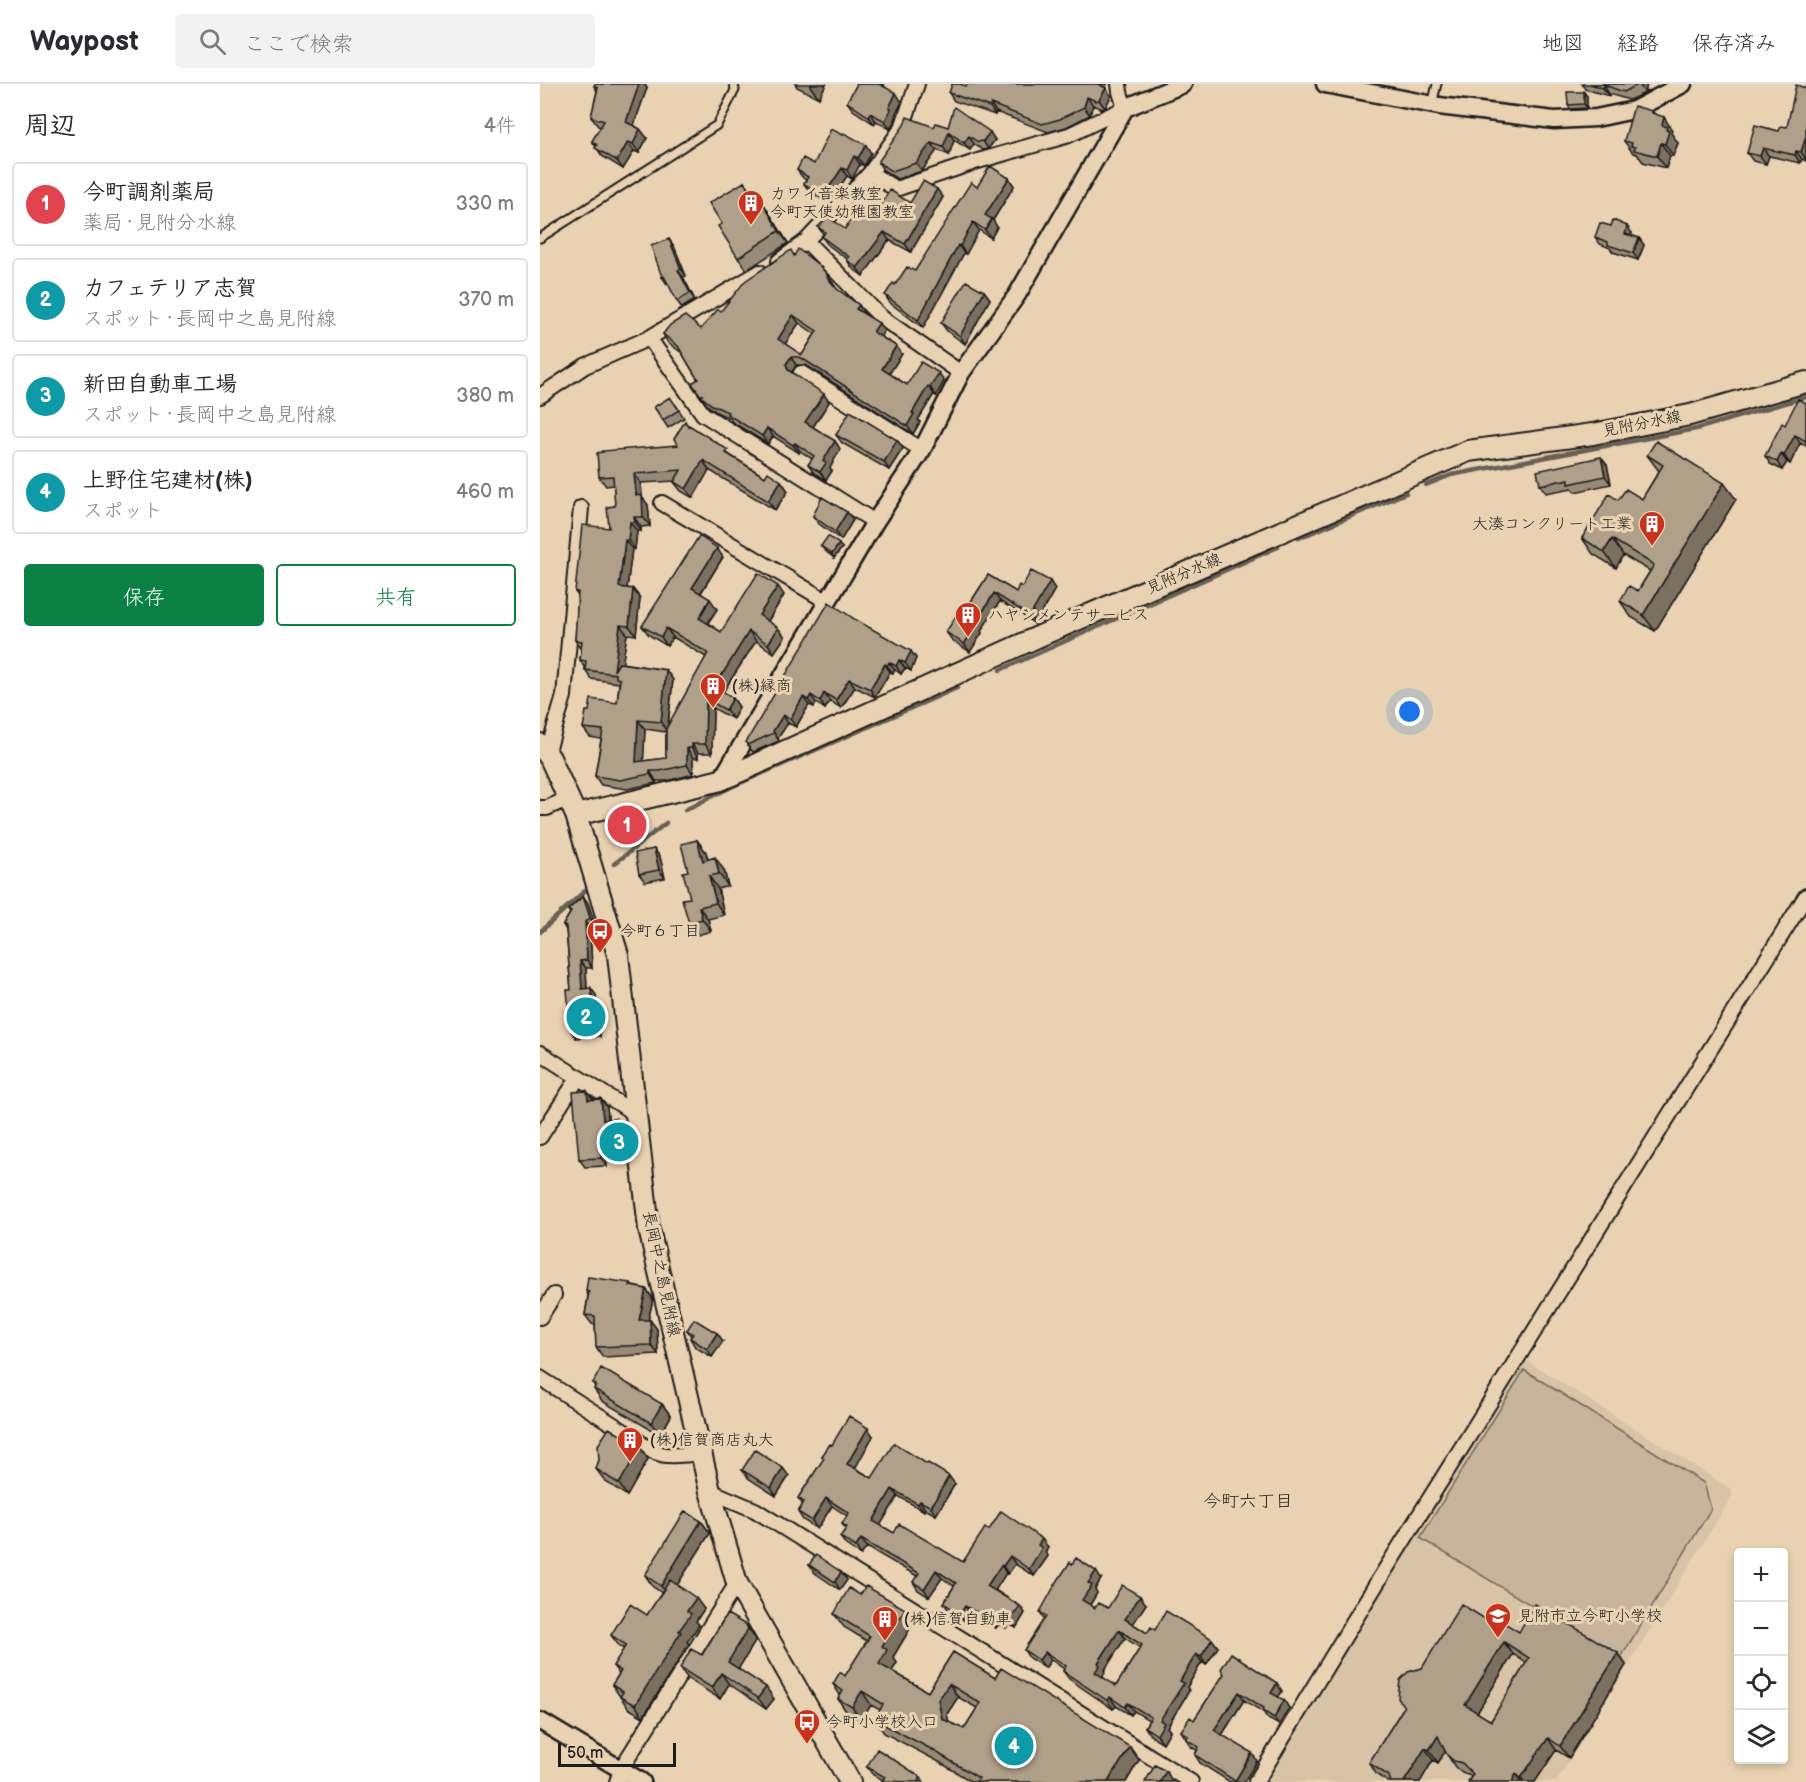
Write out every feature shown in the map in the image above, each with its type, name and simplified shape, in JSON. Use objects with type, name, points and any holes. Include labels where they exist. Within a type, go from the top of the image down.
[{"type":"main road","name":"見附分水線","points":[[573,807],[721,780],[1042,635],[1468,451],[1593,434],[1690,415],[1806,382]]},
{"type":"main road","name":"長岡中之島見附線","points":[[543,749],[573,807],[618,955],[649,1229],[710,1491],[737,1583],[850,1782]]},
{"type":"street","points":[[540,396],[585,366],[649,338],[771,266],[806,241],[870,173],[902,128],[917,84]]},
{"type":"street","points":[[721,780],[875,522],[922,450],[961,373],[1017,295],[1125,108],[1119,84]]},
{"type":"street","points":[[870,173],[896,189],[978,161],[1069,135],[1125,108],[1184,84]]},
{"type":"street","points":[[1324,84],[1432,105],[1554,120],[1596,118],[1634,110],[1683,84]]},
{"type":"street","points":[[806,241],[882,318],[961,373]]},
{"type":"street","points":[[649,338],[703,414],[875,522]]},
{"type":"street","points":[[801,373],[922,450]]},
{"type":"street","points":[[662,503],[828,602]]},
{"type":"street","points":[[543,749],[564,696],[581,508]]},
{"type":"street","points":[[540,808],[573,807]]},
{"type":"street","points":[[1256,1782],[1377,1583],[1806,896]]},
{"type":"street","points":[[540,1053],[637,1115]]},
{"type":"street","points":[[540,1137],[578,1078]]},
{"type":"street","points":[[540,1317],[554,1295]]},
{"type":"street","points":[[540,1378],[636,1440],[650,1452],[675,1456],[701,1453]]},
{"type":"street","points":[[710,1491],[755,1510],[1191,1782]]},
{"type":"street","points":[[619,1776],[737,1583]]},
{"type":"street","points":[[540,1721],[619,1776],[642,1782]]},
{"type":"lane","points":[[540,238],[717,125],[735,90],[734,84]]},
{"type":"lane","points":[[1432,105],[1437,84]]},
{"type":"shaded area","name":"見附市立今町小学校","points":[[1524,1359],[1731,1489],[1733,1495],[1556,1782],[1264,1782],[1518,1360]]},
{"type":"shaded area","points":[[1524,1370],[1704,1483],[1711,1509],[1620,1659],[1420,1538]]},
{"type":"building","points":[[595,84],[639,84],[626,122],[640,129],[633,144],[628,142],[617,161],[595,148],[597,145],[592,141],[604,121],[591,117],[598,88],[594,86]]},
{"type":"building","points":[[857,84],[879,84],[896,93],[885,121],[870,113],[868,116],[847,102]]},
{"type":"building","points":[[952,84],[966,86],[967,84],[1098,84],[1106,88],[1099,100],[1087,97],[1084,107],[1060,119],[1042,124],[991,104],[990,107],[949,93]]},
{"type":"building","points":[[1590,84],[1639,84],[1624,92],[1604,85],[1603,88]]},
{"type":"building","points":[[1796,85],[1806,88],[1806,136],[1801,152],[1796,151],[1795,155],[1763,148],[1760,156],[1747,153],[1755,125],[1779,131],[1781,126],[1787,127]]},
{"type":"building","points":[[1567,92],[1584,92],[1584,104],[1568,105]]},
{"type":"building","points":[[1634,106],[1664,117],[1662,125],[1669,131],[1665,144],[1661,143],[1657,156],[1634,150],[1632,143],[1624,141]]},
{"type":"building","points":[[954,107],[990,132],[983,141],[978,142],[969,136],[964,143],[949,132],[943,147],[931,143],[916,163],[892,171],[878,162],[904,125],[907,117],[934,127],[936,123],[948,127]]},
{"type":"building","points":[[831,129],[866,145],[858,158],[854,156],[847,170],[842,168],[824,195],[804,184],[808,177],[797,170],[803,158],[814,164]]},
{"type":"building","points":[[990,166],[1009,178],[985,215],[992,219],[985,230],[973,222],[960,246],[958,245],[918,320],[885,295],[907,267],[915,271],[971,182],[977,187]]},
{"type":"building","points":[[923,181],[937,189],[905,244],[884,232],[857,268],[847,260],[849,257],[822,237],[825,232],[818,227],[828,217],[845,229],[851,219],[854,222],[860,213],[870,220],[890,190],[910,203]]},
{"type":"building","name":"カワイ音楽教室 今町天使幼稚園教室","points":[[744,182],[755,201],[760,198],[779,231],[738,258],[718,226],[722,224],[709,203]]},
{"type":"building","points":[[1613,220],[1627,226],[1625,234],[1639,238],[1633,253],[1608,245],[1608,242],[1595,237],[1600,223],[1611,226]]},
{"type":"building","points":[[669,239],[681,269],[678,270],[690,293],[677,301],[664,276],[662,277],[651,246]]},
{"type":"building","points":[[798,249],[820,266],[837,289],[859,305],[856,309],[879,323],[873,332],[896,346],[882,369],[907,385],[921,362],[939,373],[930,387],[928,386],[907,426],[800,357],[791,357],[786,364],[788,370],[824,394],[805,422],[835,441],[823,461],[826,463],[820,472],[808,465],[814,456],[795,443],[793,445],[767,428],[762,436],[702,397],[703,394],[701,396],[693,385],[693,382],[699,379],[678,346],[663,334],[670,325],[685,316],[701,329],[718,309],[721,311],[745,281],[791,250],[794,256]],"holes":[[[793,315],[817,331],[802,355],[778,339]]]},
{"type":"building","points":[[966,281],[984,291],[960,336],[941,323]]},
{"type":"building","points":[[670,397],[679,410],[663,420],[654,407]]},
{"type":"building","points":[[1798,399],[1806,403],[1806,441],[1795,435],[1784,455],[1781,454],[1777,462],[1765,456],[1782,423],[1785,425]]},
{"type":"building","points":[[850,411],[897,440],[884,462],[836,435]]},
{"type":"building","points":[[685,421],[688,426],[728,450],[726,453],[765,477],[768,472],[781,481],[768,501],[703,460],[686,489],[674,482],[681,470],[634,474],[636,495],[642,496],[643,517],[634,517],[635,522],[630,522],[628,540],[625,540],[619,587],[633,589],[629,626],[620,625],[614,671],[619,663],[666,670],[661,722],[638,720],[636,762],[666,758],[666,729],[708,653],[666,628],[661,637],[642,626],[699,536],[717,548],[692,588],[710,599],[699,618],[721,632],[758,573],[778,586],[759,615],[778,628],[768,644],[749,631],[715,686],[733,698],[726,710],[706,699],[705,744],[692,744],[692,748],[687,748],[687,765],[650,771],[650,774],[620,780],[595,776],[603,730],[583,728],[586,711],[589,711],[591,699],[617,703],[620,679],[616,678],[616,674],[585,670],[586,661],[580,660],[582,641],[575,640],[578,592],[575,592],[582,525],[609,528],[607,507],[615,506],[613,476],[599,477],[597,453],[678,445],[674,439]]},
{"type":"building","name":"大湊コンクリート工業","points":[[1656,441],[1724,483],[1643,615],[1620,601],[1629,586],[1638,591],[1654,565],[1612,539],[1604,552],[1582,538],[1609,494],[1618,500],[1626,489],[1642,499],[1663,465],[1647,455]]},
{"type":"building","points":[[1601,457],[1605,476],[1569,484],[1569,479],[1540,485],[1537,471]]},
{"type":"building","points":[[822,497],[847,512],[835,532],[813,516]]},
{"type":"building","points":[[828,536],[839,544],[832,554],[821,546]]},
{"type":"building","points":[[1031,571],[1050,581],[1030,616],[994,593],[964,644],[946,632],[956,616],[959,618],[962,616],[988,575],[1016,592],[1019,585],[1022,587]]},
{"type":"building","points":[[829,602],[911,651],[905,663],[899,660],[896,666],[889,662],[887,666],[885,664],[870,689],[849,679],[836,700],[824,693],[820,701],[811,695],[808,700],[803,697],[790,719],[783,715],[774,733],[747,745],[746,742]]},
{"type":"building","points":[[697,840],[703,861],[715,857],[719,874],[709,876],[716,903],[699,907],[702,919],[689,923],[682,899],[690,898],[683,872],[688,871],[681,844]]},
{"type":"building","points":[[654,849],[659,870],[639,874],[635,853]]},
{"type":"building","points":[[583,896],[590,918],[585,922],[587,960],[580,961],[582,989],[591,988],[595,1029],[571,1031],[567,990],[571,990],[566,927],[563,925],[571,912],[568,910]]},
{"type":"building","points":[[587,1091],[588,1100],[601,1099],[603,1120],[616,1119],[616,1124],[620,1124],[623,1144],[618,1144],[618,1149],[601,1150],[601,1158],[579,1159],[573,1092]]},
{"type":"building","points":[[588,1277],[631,1283],[630,1286],[646,1289],[639,1320],[650,1320],[651,1345],[596,1347],[595,1316],[585,1315],[589,1292],[586,1291]]},
{"type":"building","points":[[694,1319],[717,1333],[707,1349],[690,1338],[693,1334],[687,1330]]},
{"type":"building","points":[[601,1368],[662,1404],[651,1423],[594,1389],[596,1385],[593,1383]]},
{"type":"building","points":[[849,1416],[868,1428],[847,1464],[872,1478],[894,1443],[949,1476],[931,1507],[920,1501],[918,1504],[892,1489],[873,1521],[894,1533],[899,1524],[963,1562],[985,1528],[989,1530],[1001,1511],[1042,1539],[1038,1545],[1042,1548],[1029,1569],[1010,1556],[987,1586],[1020,1606],[1010,1620],[1004,1616],[1001,1620],[994,1616],[991,1620],[965,1606],[960,1614],[944,1603],[956,1583],[936,1570],[924,1589],[913,1582],[919,1573],[861,1539],[856,1547],[840,1537],[847,1527],[842,1524],[849,1513],[826,1498],[812,1521],[798,1512],[804,1502],[798,1498],[824,1458],[822,1456],[830,1444],[832,1445]]},
{"type":"building","points":[[609,1428],[640,1447],[619,1484],[596,1469],[599,1460],[598,1445]]},
{"type":"building","points":[[755,1450],[783,1468],[771,1488],[742,1470]]},
{"type":"building","points":[[685,1511],[701,1521],[661,1586],[645,1575]]},
{"type":"building","points":[[816,1555],[841,1572],[835,1582],[809,1565]]},
{"type":"building","points":[[1076,1558],[1096,1571],[1088,1583],[1092,1585],[1082,1600],[1095,1608],[1098,1603],[1108,1608],[1122,1585],[1140,1596],[1125,1619],[1147,1633],[1151,1627],[1155,1630],[1166,1611],[1212,1639],[1201,1657],[1196,1654],[1180,1681],[1184,1683],[1160,1720],[1164,1723],[1157,1735],[1145,1727],[1151,1717],[1128,1703],[1125,1707],[1110,1697],[1108,1701],[1063,1671],[1066,1666],[1045,1652],[1039,1660],[1024,1650],[1046,1616],[1040,1612],[1055,1585],[1070,1562],[1072,1564]],"holes":[[[1119,1630],[1142,1645],[1116,1686],[1095,1672],[1100,1665],[1098,1663]]]},
{"type":"building","points":[[670,1580],[696,1598],[687,1611],[691,1614],[679,1631],[681,1632],[635,1705],[620,1697],[623,1692],[612,1685],[621,1671],[613,1666],[626,1645],[611,1635],[630,1604],[647,1615]]},
{"type":"building","points":[[866,1586],[905,1609],[882,1646],[887,1650],[879,1664],[928,1692],[953,1652],[995,1678],[1001,1668],[1130,1747],[1108,1782],[976,1782],[979,1778],[931,1749],[875,1720],[883,1704],[862,1691],[852,1707],[838,1699],[843,1691],[833,1684],[840,1672],[845,1676],[870,1636],[834,1614],[849,1588],[860,1595]],"holes":[[[949,1684],[980,1703],[964,1729],[942,1719],[938,1700]]]},
{"type":"building","points":[[1461,1604],[1485,1619],[1488,1613],[1519,1632],[1535,1604],[1618,1653],[1560,1746],[1548,1738],[1521,1778],[1516,1774],[1512,1782],[1468,1782],[1473,1774],[1462,1763],[1454,1761],[1447,1755],[1438,1736],[1429,1750],[1425,1748],[1404,1782],[1391,1782],[1389,1776],[1369,1763],[1404,1707],[1398,1698],[1400,1680],[1408,1672],[1422,1668]],"holes":[[[1504,1642],[1529,1658],[1491,1721],[1465,1705]]]},
{"type":"building","points":[[727,1614],[746,1625],[748,1629],[728,1662],[766,1687],[758,1698],[721,1673],[712,1688],[680,1668],[691,1649],[702,1655]]},
{"type":"building","points":[[1231,1653],[1277,1683],[1271,1693],[1284,1700],[1274,1718],[1263,1711],[1264,1708],[1239,1692],[1214,1730],[1252,1753],[1235,1781],[1195,1755],[1199,1747],[1186,1739],[1188,1736],[1181,1731],[1190,1717],[1194,1720],[1224,1674],[1221,1669]]},
{"type":"building","points":[[877,1749],[921,1777],[918,1782],[882,1781],[885,1777],[867,1767]]},
{"type":"building","points":[[1155,1765],[1166,1771],[1160,1782],[1145,1782]]},
{"type":"waterway","points":[[1426,485],[1451,475],[1696,429],[1806,397]]},
{"type":"waterway","points":[[1299,538],[1406,493]]},
{"type":"waterway","points":[[1000,670],[1278,547]]},
{"type":"waterway","points":[[685,810],[731,787],[957,688]]},
{"type":"waterway","points":[[614,864],[666,823]]},
{"type":"waterway","points":[[540,932],[589,887]]},
{"type":"place","name":"カワイ音楽教室 今町天使幼稚園教室","points":[[751,226]]},
{"type":"place","name":"大湊コンクリート工業","points":[[1652,547]]},
{"type":"place","name":"ハヤシメンテサービス","points":[[968,638]]},
{"type":"place","name":"(株)縁商","points":[[713,709]]},
{"type":"place","name":"今町調剤薬局","points":[[627,825]]},
{"type":"place","name":"今町６丁目","points":[[600,954]]},
{"type":"place","name":"カフェテリア志賀","points":[[586,1017]]},
{"type":"place","name":"新田自動車工場","points":[[619,1142]]},
{"type":"place","name":"(株)信賀商店丸大","points":[[630,1463]]},
{"type":"place","name":"見附市立今町小学校","points":[[1498,1639]]},
{"type":"place","name":"(株)信賀自動車","points":[[885,1642]]},
{"type":"place","name":"今町小学校入口","points":[[807,1745]]},
{"type":"place","name":"上野住宅建材(株)","points":[[1014,1746]]},
{"type":"district","name":"今町六丁目","points":[[1248,1501]]}]
